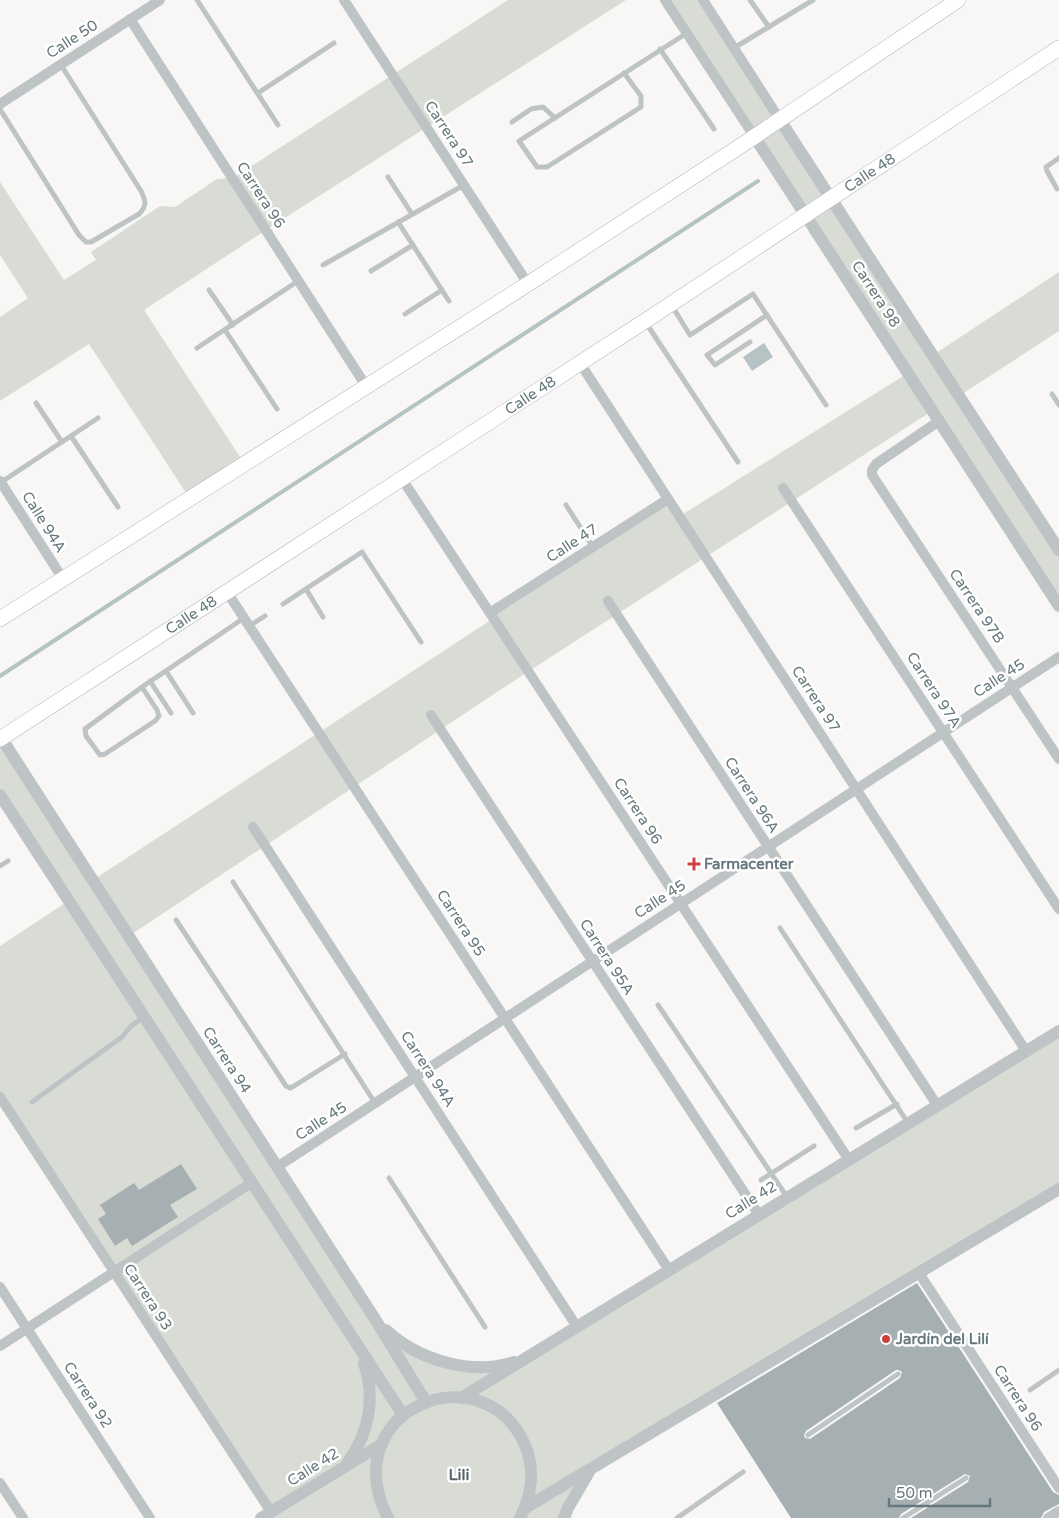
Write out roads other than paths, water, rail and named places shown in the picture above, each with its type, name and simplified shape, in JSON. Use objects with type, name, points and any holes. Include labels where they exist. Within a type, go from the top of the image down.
[{"type":"main road","points":[[0,619],[528,284],[780,120],[958,0]]},
{"type":"main road","name":"Calle 48","points":[[1,738],[645,321],[805,214],[1058,50]]},
{"type":"street","name":"Calle 50","points":[[0,104],[160,0]]},
{"type":"street","name":"Carrera 97","points":[[344,0],[528,284]]},
{"type":"street","name":"Carrera 98","points":[[666,0],[1059,606]]},
{"type":"street","name":"Carrera 98","points":[[703,0],[1059,550]]},
{"type":"street","name":"Carrera 96","points":[[130,19],[366,386]]},
{"type":"street","name":"Carrera 97","points":[[580,363],[1026,1051]]},
{"type":"street","name":"Carrera 97B","points":[[939,421],[876,464],[872,470],[872,475],[1059,759]]},
{"type":"street","name":"Carrera 96","points":[[402,478],[848,1160]]},
{"type":"street","name":"Calle 94A","points":[[0,483],[63,579]]},
{"type":"street","name":"Carrera 97A","points":[[783,488],[1059,908]]},
{"type":"street","name":"Calle 47","points":[[491,612],[668,499]]},
{"type":"street","name":"Carrera 95","points":[[227,592],[669,1270]]},
{"type":"street","name":"Carrera 96A","points":[[608,601],[937,1105]]},
{"type":"street","name":"Calle 45","points":[[277,1167],[1059,656]]},
{"type":"street","name":"Carrera 95A","points":[[431,715],[759,1215]]},
{"type":"street","name":"Carrera 94","points":[[1,738],[376,1319],[426,1402]]},
{"type":"street","points":[[0,796],[403,1415]]},
{"type":"street","name":"Carrera 94A","points":[[253,827],[577,1327]]},
{"type":"street","name":"Calle 42","points":[[461,1398],[1059,1031]]},
{"type":"street","name":"Carrera 93","points":[[0,1098],[114,1272],[266,1515]]},
{"type":"street","points":[[0,1346],[251,1183]]},
{"type":"street","points":[[522,1513],[1059,1189]]},
{"type":"street","name":"Carrera 96","points":[[919,1273],[1059,1488]]},
{"type":"street","name":"Carrera 92","points":[[0,1287],[150,1518]]},
{"type":"street","points":[[376,1319],[404,1344],[420,1353],[456,1364],[493,1366],[511,1363],[528,1356]]},
{"type":"street","points":[[347,1464],[362,1440],[370,1413],[370,1385],[363,1358],[356,1345]]},
{"type":"street","points":[[388,1518],[380,1502],[376,1483],[376,1463],[382,1444],[391,1428],[403,1415],[426,1402],[449,1397],[479,1402],[496,1410],[510,1422],[521,1437],[529,1454],[532,1472],[530,1491],[522,1513]]},
{"type":"street","name":"Calle 42","points":[[266,1515],[382,1444]]},
{"type":"street","points":[[564,1518],[590,1471]]},
{"type":"street","points":[[0,1483],[23,1518]]},
{"type":"street","points":[[1048,1518],[1059,1511]]},
{"type":"lane","points":[[197,0],[278,125]]},
{"type":"lane","points":[[750,0],[769,27]]},
{"type":"lane","points":[[734,48],[813,0]]},
{"type":"lane","points":[[624,73],[641,96],[641,107],[547,167],[538,167],[519,141],[624,73],[687,33]]},
{"type":"lane","points":[[258,93],[334,43]]},
{"type":"lane","points":[[660,50],[714,129]]},
{"type":"lane","points":[[0,109],[79,235],[86,242],[91,242],[139,214],[145,208],[146,200],[61,64]]},
{"type":"lane","points":[[512,122],[531,109],[543,107],[555,118]]},
{"type":"lane","points":[[1057,189],[1046,171],[1046,167],[1059,158]]},
{"type":"lane","points":[[388,177],[412,214]]},
{"type":"lane","points":[[323,264],[464,185]]},
{"type":"lane","points":[[398,222],[450,301]]},
{"type":"lane","points":[[371,271],[413,245]]},
{"type":"lane","points":[[197,348],[299,281]]},
{"type":"lane","points":[[210,290],[233,324]]},
{"type":"lane","points":[[405,314],[442,290]]},
{"type":"lane","points":[[671,304],[690,335],[753,294],[826,405]]},
{"type":"lane","points":[[750,342],[714,365],[707,355],[767,315]]},
{"type":"lane","points":[[645,321],[738,462]]},
{"type":"lane","points":[[225,330],[277,409]]},
{"type":"lane","points":[[1052,394],[1059,405]]},
{"type":"lane","points":[[36,403],[62,442]]},
{"type":"lane","points":[[0,483],[98,418]]},
{"type":"lane","points":[[71,436],[118,507]]},
{"type":"lane","points":[[566,505],[593,547]]},
{"type":"lane","points":[[283,604],[362,552],[421,642]]},
{"type":"lane","points":[[306,589],[323,617]]},
{"type":"lane","points":[[142,687],[159,716],[155,722],[100,756],[86,736],[85,729],[150,681],[247,622],[265,616]]},
{"type":"lane","points":[[166,671],[192,713]]},
{"type":"lane","points":[[150,681],[171,713]]},
{"type":"lane","points":[[0,866],[8,861]]},
{"type":"lane","points":[[233,882],[375,1103]]},
{"type":"lane","points":[[176,920],[286,1086],[290,1088],[294,1086],[345,1054]]},
{"type":"lane","points":[[780,928],[909,1123]]},
{"type":"lane","points":[[658,1005],[787,1197]]},
{"type":"lane","points":[[32,1102],[122,1037],[131,1026],[144,1017]]},
{"type":"lane","points":[[856,1128],[896,1104]]},
{"type":"lane","points":[[761,1180],[814,1146]]},
{"type":"lane","points":[[390,1178],[485,1327]]},
{"type":"lane","points":[[1030,1390],[1059,1370]]},
{"type":"lane","points":[[808,1436],[898,1374]]},
{"type":"lane","points":[[677,1518],[743,1472]]},
{"type":"lane","points":[[902,1518],[966,1478]]},
{"type":"waterway","points":[[0,676],[758,181]]},
{"type":"place","name":"Farmacenter","points":[[694,864]]},
{"type":"place","name":"Jardín del Lilí","points":[[886,1339]]},
{"type":"district","name":"Lili","points":[[459,1474]]}]
